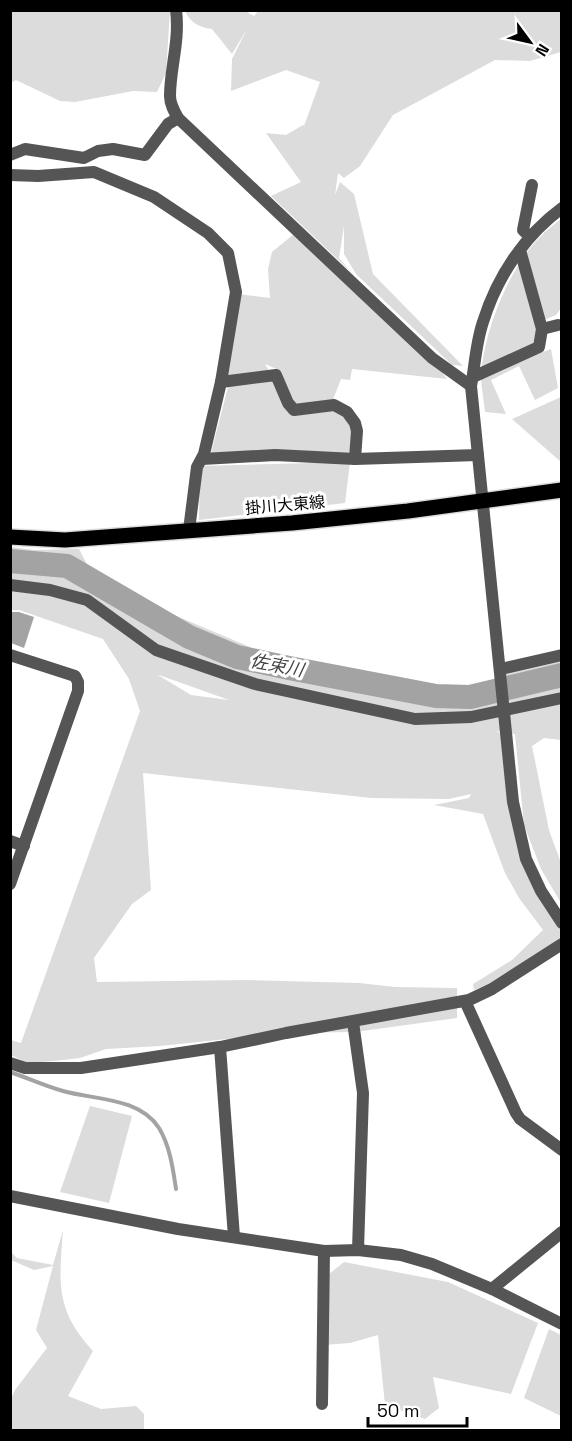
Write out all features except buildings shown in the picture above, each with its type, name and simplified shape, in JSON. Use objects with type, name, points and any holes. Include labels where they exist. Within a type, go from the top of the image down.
[{"type":"main road","name":"掛川大東線","points":[[10,537],[65,540],[292,523],[484,502],[561,490]]},
{"type":"street","points":[[176,10],[176,53],[170,96],[172,107],[178,118],[432,358],[472,382]]},
{"type":"street","points":[[10,155],[25,149],[84,158],[98,151],[113,149],[145,154],[168,124],[178,118]]},
{"type":"street","points":[[10,175],[38,176],[94,172],[154,197],[208,233],[228,253],[236,292],[221,382],[202,459],[197,467],[189,530]]},
{"type":"street","points":[[530,237],[524,230],[532,185]]},
{"type":"street","points":[[561,208],[530,237],[495,289],[482,323],[472,382],[513,802],[525,859],[561,923]]},
{"type":"street","points":[[472,382],[539,347],[542,329],[520,250]]},
{"type":"street","points":[[542,329],[558,325]]},
{"type":"street","points":[[221,382],[276,375],[288,404],[294,410],[334,405],[347,412],[355,423],[357,431],[355,459]]},
{"type":"street","points":[[202,459],[275,455],[355,459],[478,455]]},
{"type":"street","points":[[10,585],[50,590],[87,600],[156,650],[255,684],[415,719],[471,717],[561,698]]},
{"type":"street","points":[[10,655],[75,676],[78,682],[78,691],[10,884]]},
{"type":"street","points":[[501,669],[561,655]]},
{"type":"street","points":[[10,841],[24,846]]},
{"type":"street","points":[[10,1063],[25,1068],[81,1068],[220,1047],[465,1001],[492,989],[561,944]]},
{"type":"street","points":[[465,1001],[516,1113],[520,1119],[561,1150]]},
{"type":"street","points":[[353,1022],[363,1093],[358,1250]]},
{"type":"street","points":[[220,1047],[234,1237]]},
{"type":"street","points":[[10,1196],[178,1229],[324,1251],[358,1250],[401,1255],[492,1289],[561,1324]]},
{"type":"street","points":[[492,1289],[561,1232]]},
{"type":"street","points":[[322,1404],[324,1251]]},
{"type":"shaded area","points":[[259,10],[561,11],[561,52],[530,61],[495,60],[393,115],[360,166],[344,178],[338,173],[335,195],[340,182],[354,194],[373,274],[463,366],[452,365],[356,274],[344,254],[344,226],[339,258],[351,272],[271,196],[301,182],[266,133],[286,135],[304,126],[320,82],[286,70],[231,91],[232,59],[247,29],[232,54],[212,29],[196,24],[185,11],[245,11],[254,16]]},
{"type":"shaded area","points":[[11,11],[170,11],[166,73],[157,92],[133,91],[75,102],[60,101],[16,80],[11,83]]},
{"type":"shaded area","points":[[561,219],[561,308],[556,315],[539,322],[538,354],[551,349],[558,388],[535,400],[519,366],[491,380],[506,414],[485,412],[481,380],[483,358],[500,301],[518,265],[529,250],[542,234]]},
{"type":"shaded area","points":[[294,234],[432,358],[447,379],[352,369],[350,380],[341,379],[331,405],[354,424],[352,456],[211,453],[229,383],[276,375],[292,405],[281,371],[265,364],[271,374],[226,378],[238,294],[270,298],[268,269],[272,252]]},
{"type":"shaded area","points":[[561,397],[561,462],[512,419]]},
{"type":"shaded area","points":[[350,462],[345,503],[199,520],[200,466]]},
{"type":"shaded area","points":[[11,547],[34,550],[79,549],[90,570],[167,612],[262,652],[363,670],[412,688],[490,688],[510,667],[561,658],[561,740],[544,738],[532,746],[549,830],[561,863],[561,903],[541,869],[524,825],[515,734],[496,731],[507,737],[526,859],[561,921],[561,940],[514,975],[474,990],[473,984],[512,960],[543,930],[519,898],[505,873],[483,814],[434,805],[469,798],[471,794],[449,799],[371,798],[143,773],[151,890],[132,904],[94,958],[97,982],[247,980],[457,988],[457,1018],[355,1032],[286,1033],[106,1049],[80,1058],[54,1061],[27,1063],[11,1055],[11,1040],[21,1043],[140,711],[129,679],[103,639],[19,610],[11,610]],"holes":[[[158,675],[229,700],[191,695]]]},
{"type":"shaded area","points":[[10,612],[19,612],[34,617],[24,648],[11,643]]},
{"type":"shaded area","points":[[90,1106],[132,1116],[109,1203],[60,1192]]},
{"type":"shaded area","points":[[63,1230],[62,1295],[72,1322],[93,1351],[68,1396],[101,1409],[136,1406],[144,1414],[144,1430],[11,1430],[11,1399],[15,1390],[47,1348],[36,1330],[53,1266],[34,1270],[11,1260],[11,1252],[17,1258],[53,1265]]},
{"type":"shaded area","points":[[344,1262],[448,1282],[538,1323],[511,1394],[433,1377],[439,1408],[425,1419],[385,1405],[378,1335],[350,1343],[323,1345],[329,1274]]},
{"type":"shaded area","points":[[549,1329],[561,1335],[561,1416],[524,1398]]},
{"type":"waterway","name":"佐束川","points":[[10,561],[67,566],[189,637],[237,657],[289,668],[436,696],[470,697],[562,675]]},
{"type":"waterway","points":[[10,1072],[63,1091],[115,1101],[140,1110],[150,1118],[163,1135],[176,1189]]}]
